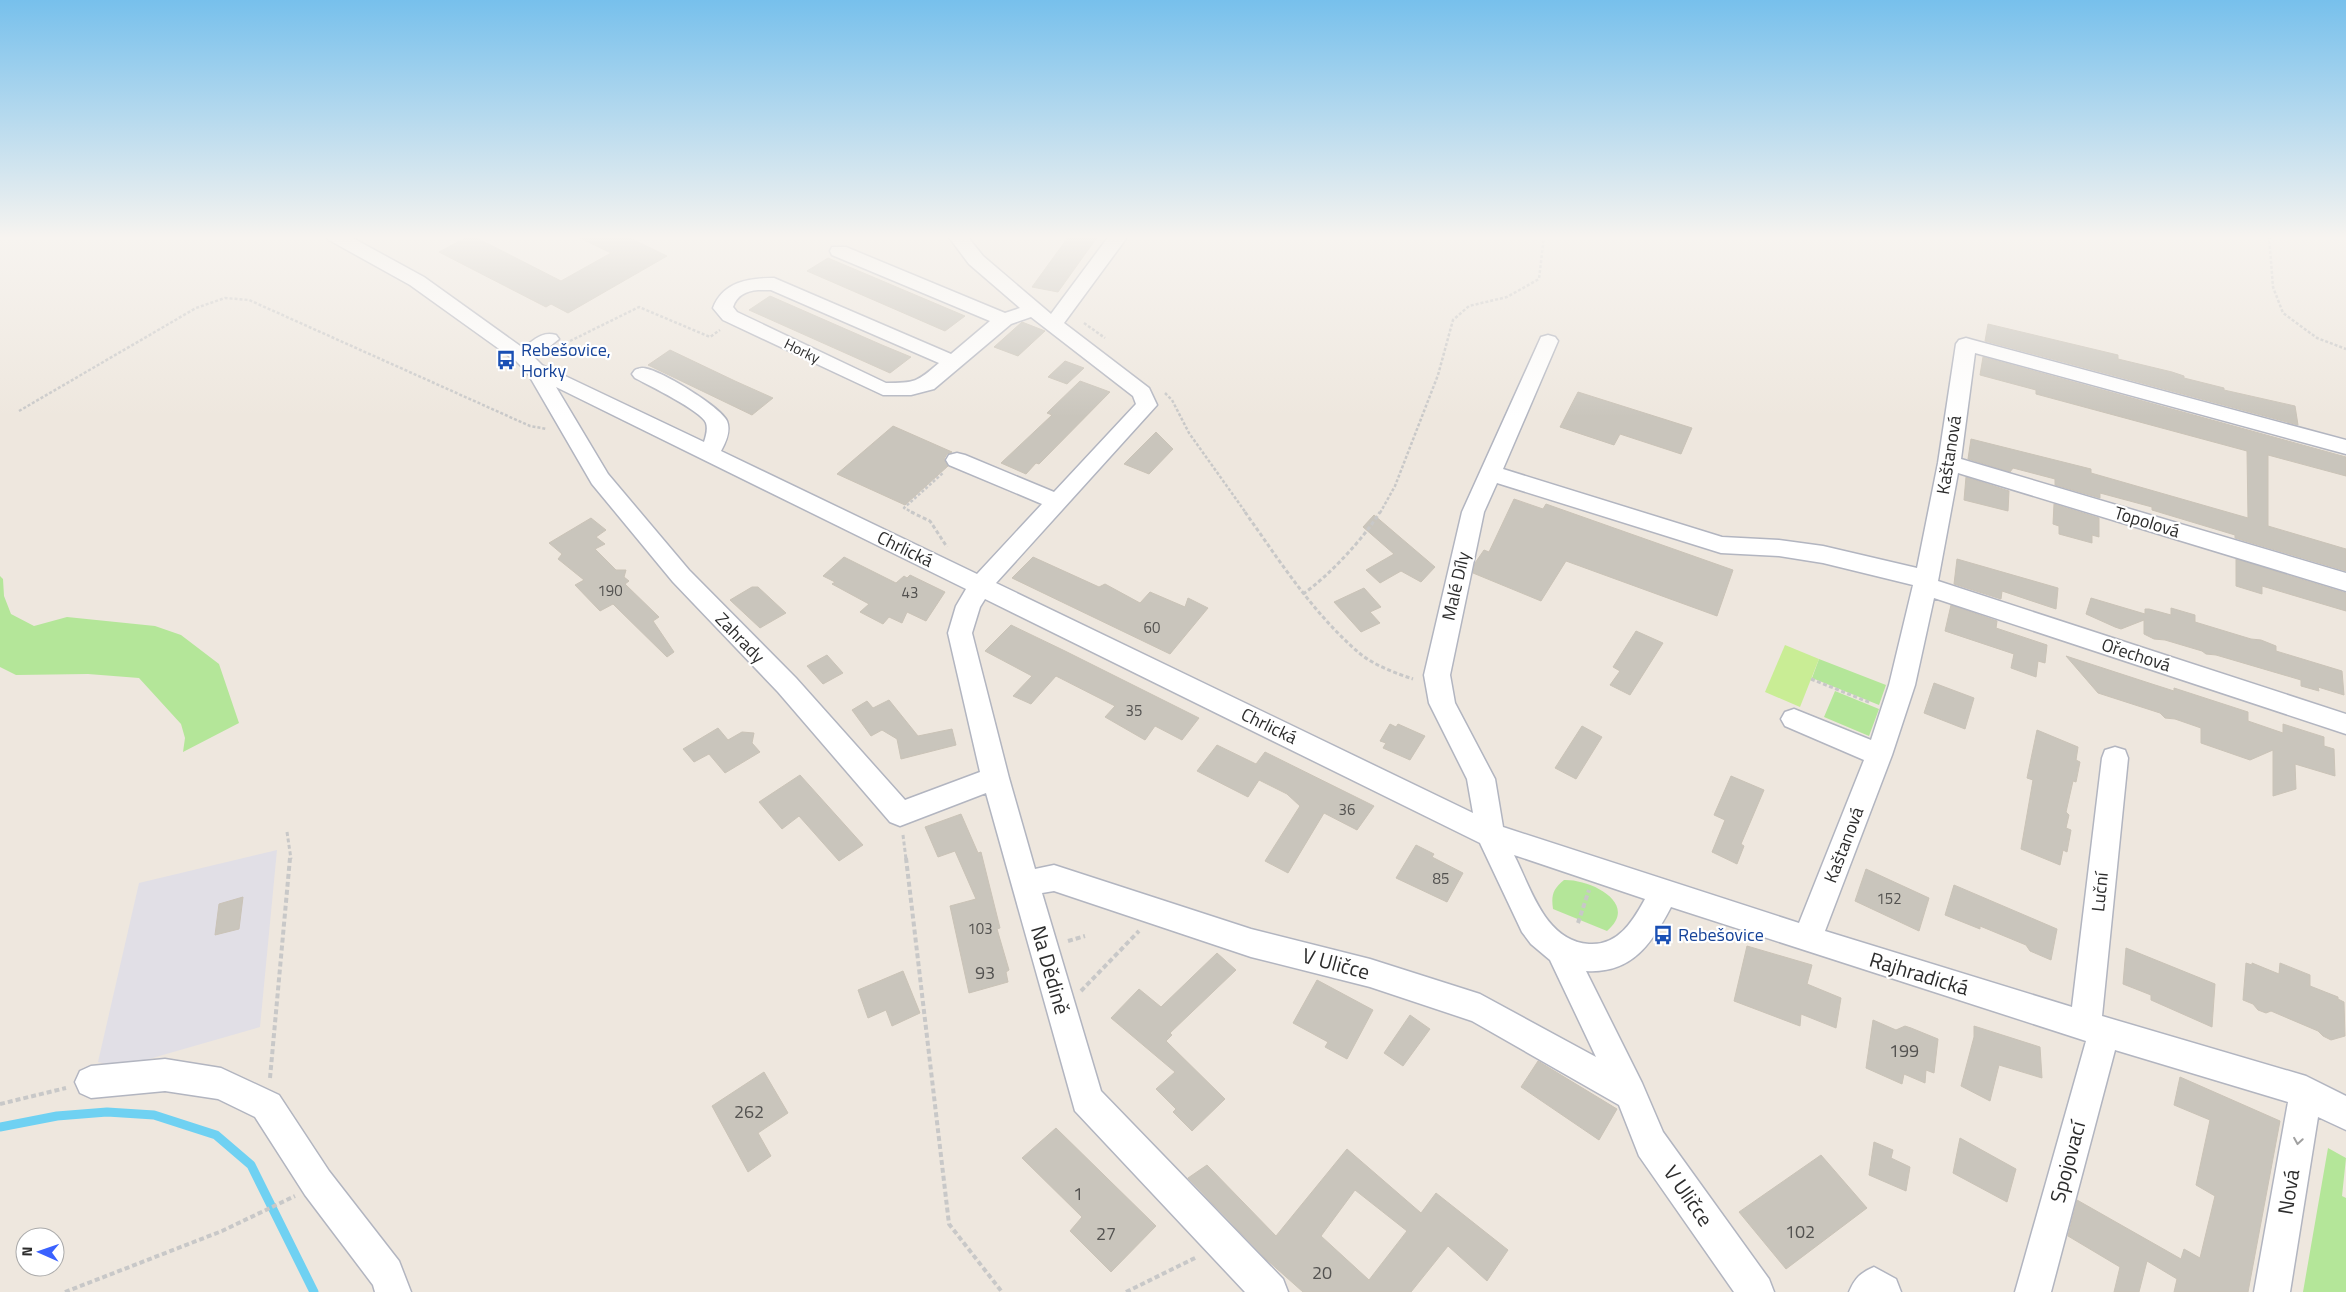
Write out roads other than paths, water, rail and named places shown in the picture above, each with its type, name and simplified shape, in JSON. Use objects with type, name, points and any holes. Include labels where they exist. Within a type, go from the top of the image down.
[{"type":"street","name":"Chrlická","points":[[437,296],[529,363],[980,586],[1491,835]]},
{"type":"street","name":"Horky","points":[[728,296],[725,299],[723,308],[730,316],[883,389],[911,389],[927,384],[1004,320],[1034,310]]},
{"type":"street","name":"Horky","points":[[802,296],[954,362]]},
{"type":"street","points":[[947,296],[1004,320]]},
{"type":"street","points":[[980,586],[1147,405],[1142,393],[1057,319],[1034,310],[1018,296]]},
{"type":"street","points":[[1057,319],[1074,296]]},
{"type":"street","points":[[529,363],[549,339]]},
{"type":"street","name":"Malé Díly","points":[[1491,835],[1482,779],[1442,703],[1438,681],[1473,512],[1548,341]]},
{"type":"street","name":"Kaštanová","points":[[1807,939],[1878,755],[1902,685],[1926,583],[1949,463],[1966,344],[2346,448]]},
{"type":"street","name":"Zahrady","points":[[529,363],[600,479],[681,576],[787,685],[900,814],[994,778]]},
{"type":"street","points":[[642,374],[705,408],[716,420],[717,439],[709,453]]},
{"type":"street","points":[[957,460],[1057,502]]},
{"type":"street","name":"Topolová","points":[[1949,463],[2346,582]]},
{"type":"street","name":"Ořechová","points":[[1490,473],[1738,549],[1784,548],[1854,558],[2346,724]]},
{"type":"street","name":"Na Dědině","points":[[980,586],[968,606],[960,632],[994,778],[1087,1100],[1270,1292]]},
{"type":"street","points":[[1794,720],[1878,755]]},
{"type":"street","name":"Luční","points":[[2094,1029],[2115,758]]},
{"type":"street","name":"Rajhradická","points":[[1491,835],[1807,939],[2094,1029],[2306,1092],[2346,1114]]},
{"type":"street","name":"V Uličce","points":[[1491,835],[1534,926],[1545,940],[1561,952],[1580,958],[1601,958],[1618,952],[1636,938],[1664,893]]},
{"type":"street","name":"V Uličce","points":[[1025,883],[1054,878],[1251,943],[1370,973],[1480,1009],[1631,1094]]},
{"type":"street","name":"V Uličce","points":[[1561,952],[1631,1094],[1651,1144],[1756,1292]]},
{"type":"street","name":"Spojovací","points":[[2032,1292],[2094,1029]]},
{"type":"street","points":[[91,1082],[165,1076],[222,1084],[267,1106],[316,1183],[386,1274],[393,1292]]},
{"type":"street","name":"Nová","points":[[2272,1292],[2306,1092]]},
{"type":"street","points":[[1867,1292],[1874,1285],[1883,1292]]},
{"type":"waterway","points":[[0,1127],[57,1116],[107,1112],[154,1115],[216,1135],[251,1165],[314,1292]]},
{"type":"place","name":"Rebešovice, Horky","points":[[506,360]]},
{"type":"place","name":"Rebešovice","points":[[1663,935]]}]
